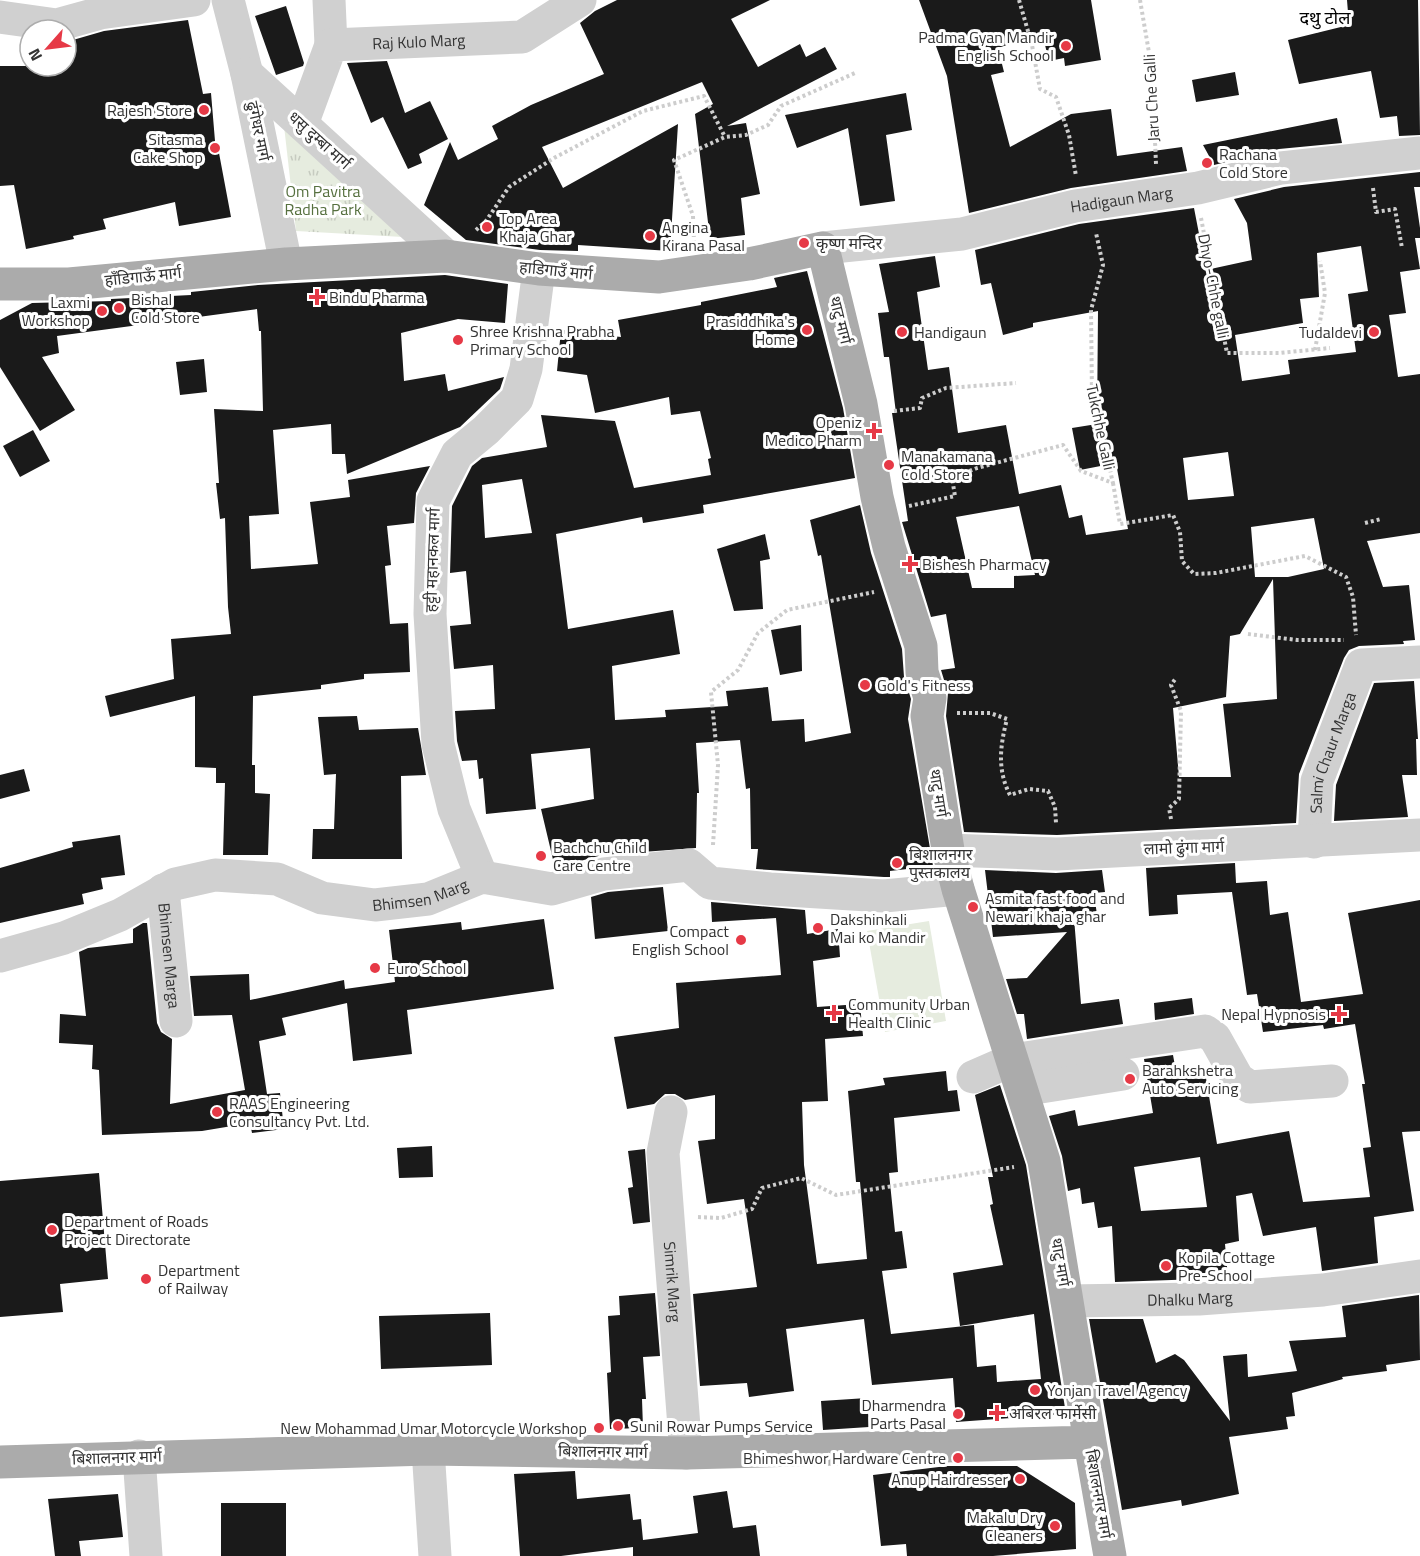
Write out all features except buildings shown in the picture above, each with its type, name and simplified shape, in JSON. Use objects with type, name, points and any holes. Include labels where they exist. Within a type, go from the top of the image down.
[{"type":"main road","name":"हाडिगाउँ मार्ग","points":[[286,264],[446,256],[539,269],[628,277],[693,273],[823,248]]},
{"type":"main road","name":"थाटु मार्ग","points":[[823,248],[861,404],[877,496],[901,587],[921,646],[922,672],[930,698],[927,716],[948,850],[958,889],[1044,1161],[1090,1442]]},
{"type":"main road","name":"हाँडिगाऊँ मार्ग","points":[[0,284],[69,284],[286,264]]},
{"type":"main road","name":"बिशालनगर मार्ग","points":[[0,1462],[428,1449],[686,1453],[1090,1442],[1110,1556]]},
{"type":"street","points":[[0,17],[57,25],[100,13],[194,0]]},
{"type":"street","name":"ढुंगेधर मार्ग","points":[[228,0],[247,74],[286,264]]},
{"type":"street","points":[[302,124],[331,45],[329,0]]},
{"type":"street","name":"Raj Kulo Marg","points":[[331,45],[522,37],[580,0]]},
{"type":"street","name":"धसु दुम्बा मार्ग","points":[[247,74],[446,256]]},
{"type":"street","name":"Hadigaun Marg","points":[[823,248],[962,234],[1076,193],[1183,189],[1281,168],[1420,153]]},
{"type":"street","name":"हट्टी महानकल मार्ग","points":[[482,877],[454,809],[438,744],[430,614],[433,501],[457,454],[486,430],[517,399],[526,369],[539,269]]},
{"type":"street","points":[[1359,653],[1420,662]]},
{"type":"street","name":"Salmi Chaur Marga","points":[[1314,842],[1317,781],[1359,653]]},
{"type":"street","name":"लामो ढुंगा मार्ग","points":[[948,850],[1057,854],[1420,835]]},
{"type":"street","name":"Bhimsen Marg","points":[[0,956],[64,938],[120,915],[175,884],[215,875],[277,879],[322,898],[375,905],[428,899],[482,877],[552,889],[604,874],[688,865],[710,883]]},
{"type":"street","points":[[710,883],[884,896],[958,889]]},
{"type":"street","name":"Bhimsen Marga","points":[[163,890],[176,1021]]},
{"type":"street","points":[[1017,1075],[1205,1031],[1215,1038],[1238,1079],[1250,1087],[1332,1081]]},
{"type":"street","points":[[973,1077],[1123,1074]]},
{"type":"street","name":"Simrik Marg","points":[[671,1112],[663,1153],[686,1453]]},
{"type":"street","name":"Dhalku Marg","points":[[1067,1301],[1222,1297],[1323,1290],[1420,1276]]},
{"type":"street","points":[[428,1449],[435,1556]]},
{"type":"street","points":[[139,1456],[146,1556]]},
{"type":"path","points":[[1019,0],[1032,45],[1040,89],[1056,97],[1070,135],[1076,193]]},
{"type":"path","name":"Jaru Che Galli","points":[[1140,0],[1152,70],[1153,135],[1159,187],[1183,189]]},
{"type":"path","points":[[693,273],[695,256],[693,216],[674,160],[725,137],[746,135],[768,125],[781,106],[855,73]]},
{"type":"path","points":[[446,256],[486,221],[508,187],[554,158],[643,111],[704,96],[725,137]]},
{"type":"path","points":[[1369,157],[1376,212],[1395,208],[1402,248]]},
{"type":"path","name":"Dhyo-Chhe galli","points":[[1183,189],[1203,235],[1227,353],[1330,348]]},
{"type":"path","name":"Tukchhe Galli","points":[[1076,193],[1094,226],[1103,265],[1091,310],[1091,386],[1092,398],[1099,407],[1106,458],[1113,483]]},
{"type":"path","points":[[1315,350],[1325,292],[1320,261]]},
{"type":"path","points":[[861,404],[883,407],[885,412],[920,408],[922,398],[946,388],[1016,382]]},
{"type":"path","name":"Tukchhe Galli","points":[[877,496],[894,508],[955,496],[952,478],[977,468],[1063,445],[1081,471],[1113,483]]},
{"type":"path","points":[[1113,483],[1120,524],[1173,515],[1180,532],[1182,561],[1194,574],[1216,573],[1305,556],[1346,577],[1353,597],[1359,653],[1297,640],[1248,634]]},
{"type":"path","points":[[1365,523],[1381,519]]},
{"type":"path","points":[[710,883],[718,765],[711,693],[738,670],[758,633],[787,610],[901,587]]},
{"type":"path","points":[[1174,847],[1169,808],[1179,800],[1181,711],[1171,685],[1176,678]]},
{"type":"path","points":[[927,716],[936,712],[990,713],[1007,719],[1001,740],[1002,779],[1010,795],[1029,789],[1048,791],[1055,807],[1057,854]]},
{"type":"path","points":[[692,1216],[721,1218],[752,1209],[762,1188],[801,1178],[836,1195],[1044,1161]]},
{"type":"green space","name":"Om Pavitra Radha Park","points":[[283,117],[403,237],[296,231]]},
{"type":"green space","points":[[929,921],[946,1021],[885,1032],[867,931]]},
{"type":"place","name":"Padma Gyan Mandir English School","points":[[1066,46]]},
{"type":"place","name":"Rajesh Store","points":[[204,110]]},
{"type":"place","name":"Sitasma Cake Shop","points":[[215,148]]},
{"type":"place","name":"Rachana Cold Store","points":[[1207,163]]},
{"type":"place","name":"Top Area Khaja Ghar","points":[[487,227]]},
{"type":"place","name":"Angina Kirana Pasal","points":[[650,236]]},
{"type":"place","name":"कृष्ण मन्दिर","points":[[804,243]]},
{"type":"place","name":"Bindu Pharma","points":[[317,297]]},
{"type":"place","name":"Bishal Cold Store","points":[[119,308]]},
{"type":"place","name":"Laxmi Workshop","points":[[102,311]]},
{"type":"place","name":"Prasiddhika's Home","points":[[807,330]]},
{"type":"place","name":"Handigaun","points":[[902,332]]},
{"type":"place","name":"Tudaldevi","points":[[1374,332]]},
{"type":"place","name":"Shree Krishna Prabha Primary School","points":[[458,340]]},
{"type":"place","name":"Openiz Medico Pharm","points":[[874,431]]},
{"type":"place","name":"Manakamana Cold Store","points":[[889,465]]},
{"type":"place","name":"Bishesh Pharmacy","points":[[910,564]]},
{"type":"place","name":"Gold's Fitness","points":[[865,685]]},
{"type":"place","name":"Bachchu Child Care Centre","points":[[541,856]]},
{"type":"place","name":"बिशालनगर पुस्तकालय","points":[[897,863]]},
{"type":"place","name":"Asmita fast food and Newari khaja ghar","points":[[973,907]]},
{"type":"place","name":"Dakshinkali Mai ko Mandir","points":[[818,928]]},
{"type":"place","name":"Compact English School","points":[[741,940]]},
{"type":"place","name":"Euro School","points":[[375,968]]},
{"type":"place","name":"Community Urban Health Clinic","points":[[834,1013]]},
{"type":"place","name":"Nepal Hypnosis","points":[[1339,1014]]},
{"type":"place","name":"Barahkshetra Auto Servicing","points":[[1130,1079]]},
{"type":"place","name":"RAAS Engineering Consultancy Pvt. Ltd.","points":[[217,1112]]},
{"type":"place","name":"Department of Roads Project Directorate","points":[[52,1230]]},
{"type":"place","name":"Kopila Cottage Pre-School","points":[[1166,1266]]},
{"type":"place","name":"Department of Railway","points":[[146,1279]]},
{"type":"place","name":"Yonjan Travel Agency","points":[[1035,1390]]},
{"type":"place","name":"अबिरल फार्मेसी","points":[[997,1413]]},
{"type":"place","name":"Dharmendra Parts Pasal","points":[[958,1414]]},
{"type":"place","name":"Sunil Rowar Pumps Service","points":[[618,1426]]},
{"type":"place","name":"New Mohammad Umar Motorcycle Workshop","points":[[599,1428]]},
{"type":"place","name":"Bhimeshwor Hardware Centre","points":[[958,1458]]},
{"type":"place","name":"Anup Hairdresser","points":[[1020,1479]]},
{"type":"place","name":"Makalu Dry Cleaners","points":[[1055,1526]]},
{"type":"district","name":"दथु टोल","points":[[1325,17]]}]
